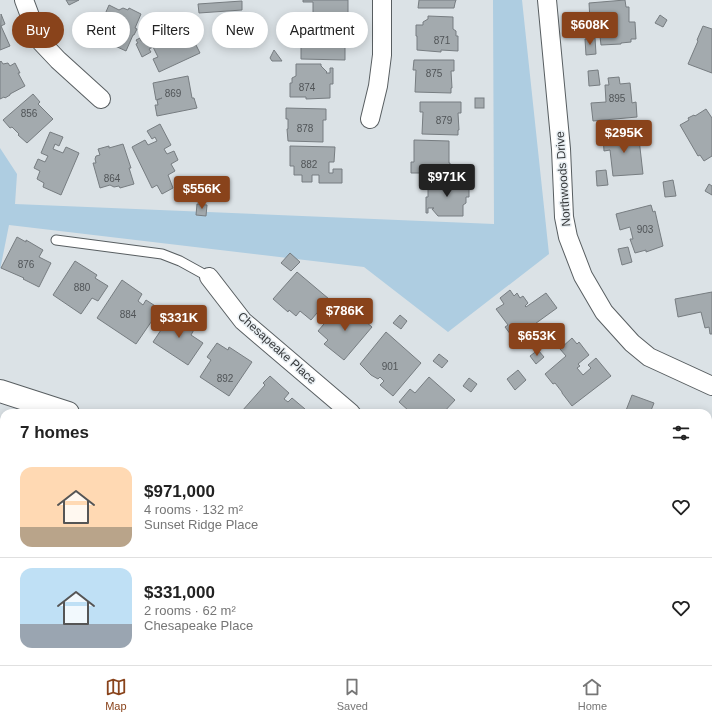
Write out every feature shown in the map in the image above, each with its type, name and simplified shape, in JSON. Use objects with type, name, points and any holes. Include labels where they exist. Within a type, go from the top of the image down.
[{"type":"street","points":[[24,0],[41,42],[58,60],[101,99]]},
{"type":"street","points":[[370,119],[378,86],[382,55],[382,0]]},
{"type":"street","name":"Northwoods Drive","points":[[546,0],[561,149],[564,217],[568,237],[583,276],[604,312],[638,348],[649,357],[712,386]]},
{"type":"street","name":"Chesapeake Place","points":[[209,277],[243,321],[347,409]]},
{"type":"street","points":[[0,391],[56,409]]},
{"type":"lane","points":[[56,240],[162,254],[180,261],[209,277]]},
{"type":"shaded area","points":[[493,0],[522,0],[549,254],[448,332],[364,267],[9,225],[0,270],[0,148],[17,174],[15,204],[494,224]]},
{"type":"building","points":[[66,0],[79,0],[69,5]]},
{"type":"building","points":[[303,0],[348,0],[348,12],[313,12],[313,2],[303,2]]},
{"type":"building","points":[[419,0],[456,0],[454,8],[418,8]]},
{"type":"building","points":[[625,0],[626,7],[629,7],[629,22],[635,22],[636,39],[631,39],[631,42],[621,44],[601,45],[598,19],[590,20],[589,3]]},
{"type":"building","points":[[242,1],[242,10],[199,12],[198,4]]},
{"type":"building","points":[[109,5],[119,10],[123,8],[128,10],[129,8],[138,12],[138,21],[135,28],[137,29],[130,42],[130,12],[106,12]]},
{"type":"building","points":[[1,14],[5,24],[1,26],[10,46],[0,50]]},
{"type":"building","points":[[660,15],[667,20],[663,27],[655,23]]},
{"type":"building","points":[[428,16],[453,17],[453,29],[456,31],[456,36],[458,36],[458,51],[441,50],[441,52],[417,50],[416,25],[423,25],[423,22],[428,19]]},
{"type":"building","points":[[703,26],[712,29],[712,73],[688,64]]},
{"type":"building","points":[[595,38],[596,54],[586,55],[585,39]]},
{"type":"building","points":[[138,43],[138,48],[151,48],[149,49],[151,52],[142,57],[136,44]]},
{"type":"building","points":[[120,48],[127,48],[126,51]]},
{"type":"building","points":[[154,48],[198,48],[200,53],[159,72],[153,59],[158,57]]},
{"type":"building","points":[[301,48],[345,48],[345,60],[301,59]]},
{"type":"building","points":[[274,50],[282,61],[272,61],[270,58]]},
{"type":"building","points":[[414,60],[454,60],[454,71],[451,71],[451,93],[415,92],[416,70],[413,70]]},
{"type":"building","points":[[1,61],[3,64],[8,63],[10,66],[15,63],[20,73],[18,73],[25,86],[5,98],[0,99],[0,62]]},
{"type":"building","points":[[296,64],[321,64],[327,72],[326,73],[330,73],[330,68],[333,68],[333,84],[330,84],[330,98],[306,99],[306,97],[290,97],[290,83],[292,83],[292,78],[296,76]]},
{"type":"building","points":[[598,70],[600,85],[589,86],[588,71]]},
{"type":"building","points":[[188,76],[192,98],[194,98],[197,108],[157,116],[155,105],[158,105],[157,100],[162,98],[156,100],[153,83]]},
{"type":"building","points":[[619,77],[620,84],[630,83],[632,103],[636,102],[637,117],[593,121],[591,103],[606,102],[605,85],[609,85],[608,78]]},
{"type":"building","points":[[33,94],[40,102],[38,104],[53,119],[27,143],[3,120]]},
{"type":"building","points":[[475,98],[484,98],[484,108],[475,108]]},
{"type":"building","points":[[420,102],[461,102],[461,113],[458,113],[458,135],[422,134],[423,112],[420,112]]},
{"type":"building","points":[[286,108],[326,109],[326,120],[323,120],[323,142],[288,141],[288,119],[286,119]]},
{"type":"building","points":[[706,109],[712,118],[712,156],[704,161],[700,155],[698,156],[680,125],[689,120],[688,118],[694,115],[695,116]]},
{"type":"building","points":[[160,124],[171,145],[164,149],[167,154],[174,151],[178,160],[171,164],[175,171],[168,175],[173,188],[162,194],[157,185],[152,188],[132,147],[145,140],[148,145],[157,141],[155,137],[152,139],[147,131]]},
{"type":"building","points":[[50,132],[63,137],[59,146],[55,144],[53,149],[63,153],[66,147],[79,153],[61,195],[43,187],[44,183],[37,179],[40,171],[34,168],[38,159],[45,162],[48,156],[41,153]]},
{"type":"building","points":[[637,132],[643,174],[613,176],[610,150],[604,151],[603,135]]},
{"type":"building","points":[[414,140],[449,141],[450,173],[411,173],[411,162],[414,162]]},
{"type":"building","points":[[123,144],[131,168],[129,168],[134,184],[120,188],[119,186],[114,187],[110,185],[100,188],[93,163],[96,163],[96,156],[100,155],[98,149]]},
{"type":"building","points":[[290,146],[335,147],[334,162],[329,162],[329,173],[333,173],[333,169],[342,169],[342,183],[319,183],[319,175],[312,175],[312,182],[302,182],[302,175],[294,175],[294,166],[290,166]]},
{"type":"building","points":[[606,170],[608,185],[597,186],[596,171]]},
{"type":"building","points":[[673,180],[676,196],[665,197],[663,182]]},
{"type":"building","points":[[428,183],[469,183],[469,197],[466,197],[466,203],[463,205],[463,216],[438,216],[432,209],[434,208],[428,208],[428,213],[426,213]]},
{"type":"building","points":[[709,184],[712,186],[712,195],[705,191]]},
{"type":"building","points":[[197,204],[207,205],[206,216],[196,215]]},
{"type":"building","points":[[651,205],[653,212],[655,211],[663,246],[646,252],[646,250],[635,253],[630,239],[633,239],[630,227],[620,230],[616,214]]},
{"type":"building","points":[[17,237],[26,242],[26,240],[43,250],[39,257],[51,263],[39,287],[23,279],[24,278],[1,268]]},
{"type":"building","points":[[628,247],[632,262],[622,265],[618,249]]},
{"type":"building","points":[[290,253],[300,262],[291,271],[281,263]]},
{"type":"building","points":[[75,261],[97,275],[95,278],[108,286],[98,301],[92,298],[81,314],[53,295]]},
{"type":"building","points":[[297,272],[329,299],[311,320],[300,311],[296,316],[289,310],[288,312],[273,299]]},
{"type":"building","points":[[122,280],[142,294],[138,301],[143,305],[146,300],[160,309],[136,344],[97,318]]},
{"type":"building","points":[[510,290],[514,296],[517,293],[520,298],[523,296],[528,303],[525,306],[526,307],[546,293],[557,308],[514,339],[505,327],[508,325],[496,309],[504,304],[500,298]]},
{"type":"building","points":[[712,292],[712,334],[710,334],[709,327],[705,328],[701,312],[678,317],[675,299]]},
{"type":"building","points":[[347,306],[372,327],[344,360],[324,344],[328,340],[318,331],[329,318],[333,321]]},
{"type":"building","points":[[173,312],[196,326],[191,335],[203,343],[188,365],[153,342]]},
{"type":"building","points":[[400,315],[407,321],[401,329],[393,323]]},
{"type":"building","points":[[386,332],[421,363],[393,396],[380,385],[384,381],[380,377],[378,379],[371,375],[360,364]]},
{"type":"building","points":[[572,338],[577,344],[579,342],[589,355],[578,364],[580,366],[577,368],[583,375],[591,368],[588,365],[596,358],[611,376],[572,406],[555,383],[553,384],[545,374],[566,356],[560,349]]},
{"type":"building","points":[[217,343],[228,350],[229,347],[252,362],[229,396],[200,377],[211,360],[207,357]]},
{"type":"building","points":[[538,350],[544,357],[536,364],[530,356]]},
{"type":"building","points":[[439,354],[448,361],[442,368],[433,361]]},
{"type":"building","points":[[518,370],[526,380],[515,390],[507,379]]},
{"type":"building","points":[[270,376],[289,393],[284,399],[288,402],[292,398],[305,409],[244,409],[265,385],[263,383]]},
{"type":"building","points":[[429,377],[455,400],[447,409],[407,409],[399,402],[410,389],[415,393]]},
{"type":"building","points":[[469,378],[477,384],[471,392],[463,386]]},
{"type":"building","points":[[632,395],[654,403],[652,409],[627,409]]}]
